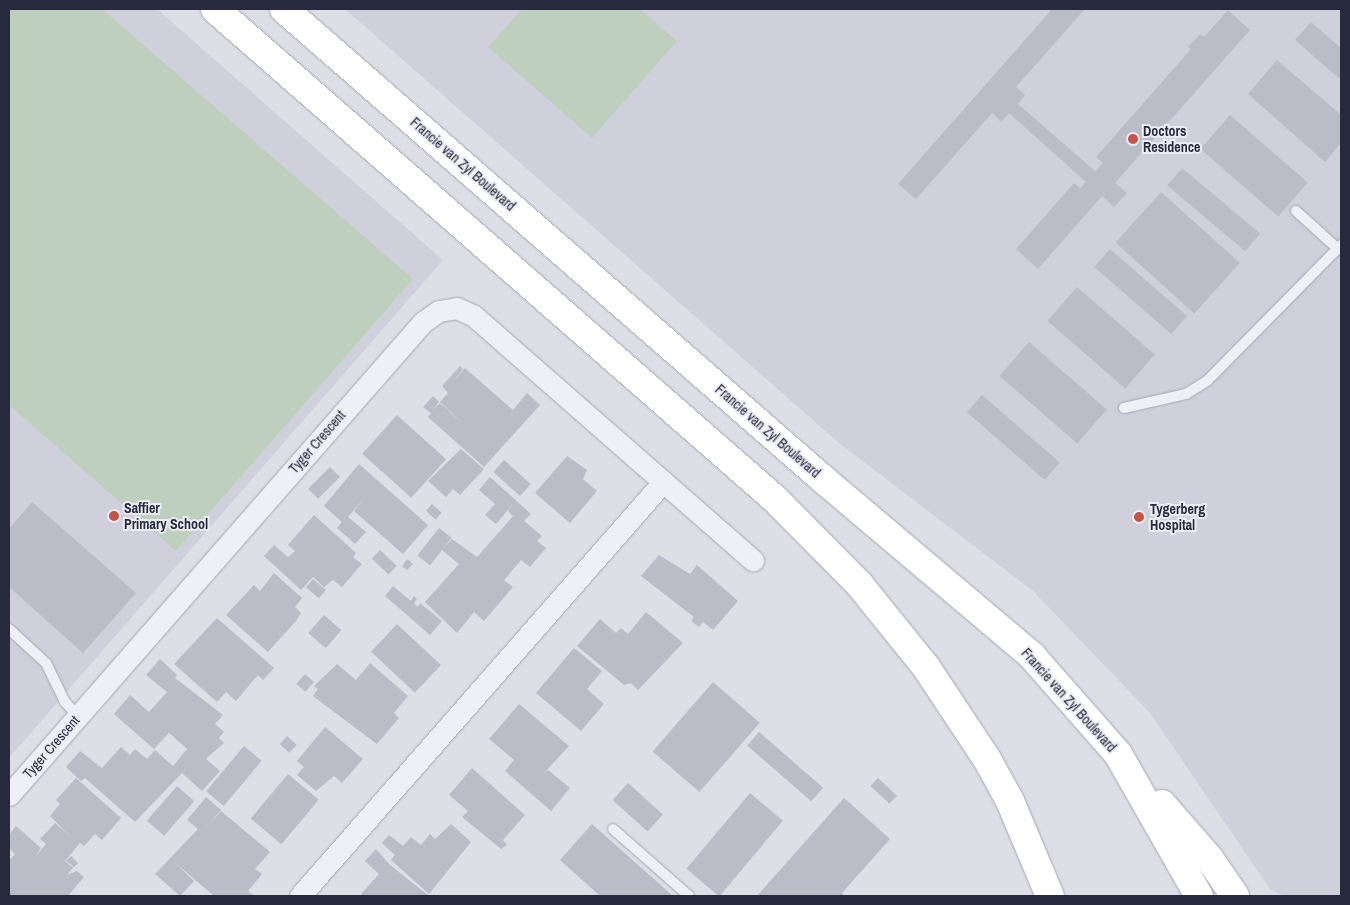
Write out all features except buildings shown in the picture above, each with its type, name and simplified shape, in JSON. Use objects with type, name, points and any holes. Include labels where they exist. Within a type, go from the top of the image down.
[{"type":"main road","points":[[215,9],[774,499],[859,584],[926,667],[987,760],[1010,801],[1050,896]]},
{"type":"main road","name":"Francie van Zyl Boulevard","points":[[284,9],[824,480],[990,618],[1055,680],[1118,754],[1199,896]]},
{"type":"main road","points":[[1118,754],[1209,858],[1235,896]]},
{"type":"street","name":"Tyger Crescent","points":[[9,795],[423,322],[439,310],[457,308],[474,316],[753,560]]},
{"type":"street","points":[[300,896],[663,482]]},
{"type":"lane","points":[[1124,408],[1186,394],[1208,380],[1340,247],[1296,210]]},
{"type":"lane","points":[[9,629],[46,663],[65,702],[78,716]]},
{"type":"lane","points":[[613,829],[689,896]]},
{"type":"shaded area","name":"Saffier Primary School","points":[[9,9],[157,9],[443,260],[9,758]]},
{"type":"shaded area","name":"Tygerberg Hospital","points":[[345,9],[1341,9],[1341,896],[1284,896],[1270,889],[1150,713],[1033,591],[839,443]]},
{"type":"green space","name":"Saffier Primary School","points":[[9,9],[102,9],[413,279],[176,551],[9,405]]},
{"type":"green space","points":[[522,9],[640,9],[677,41],[592,138],[488,47]]},
{"type":"place","name":"Doctors Residence","points":[[1133,139]]},
{"type":"place","name":"Saffier Primary School","points":[[114,516]]},
{"type":"place","name":"Tygerberg Hospital","points":[[1139,517]]}]
